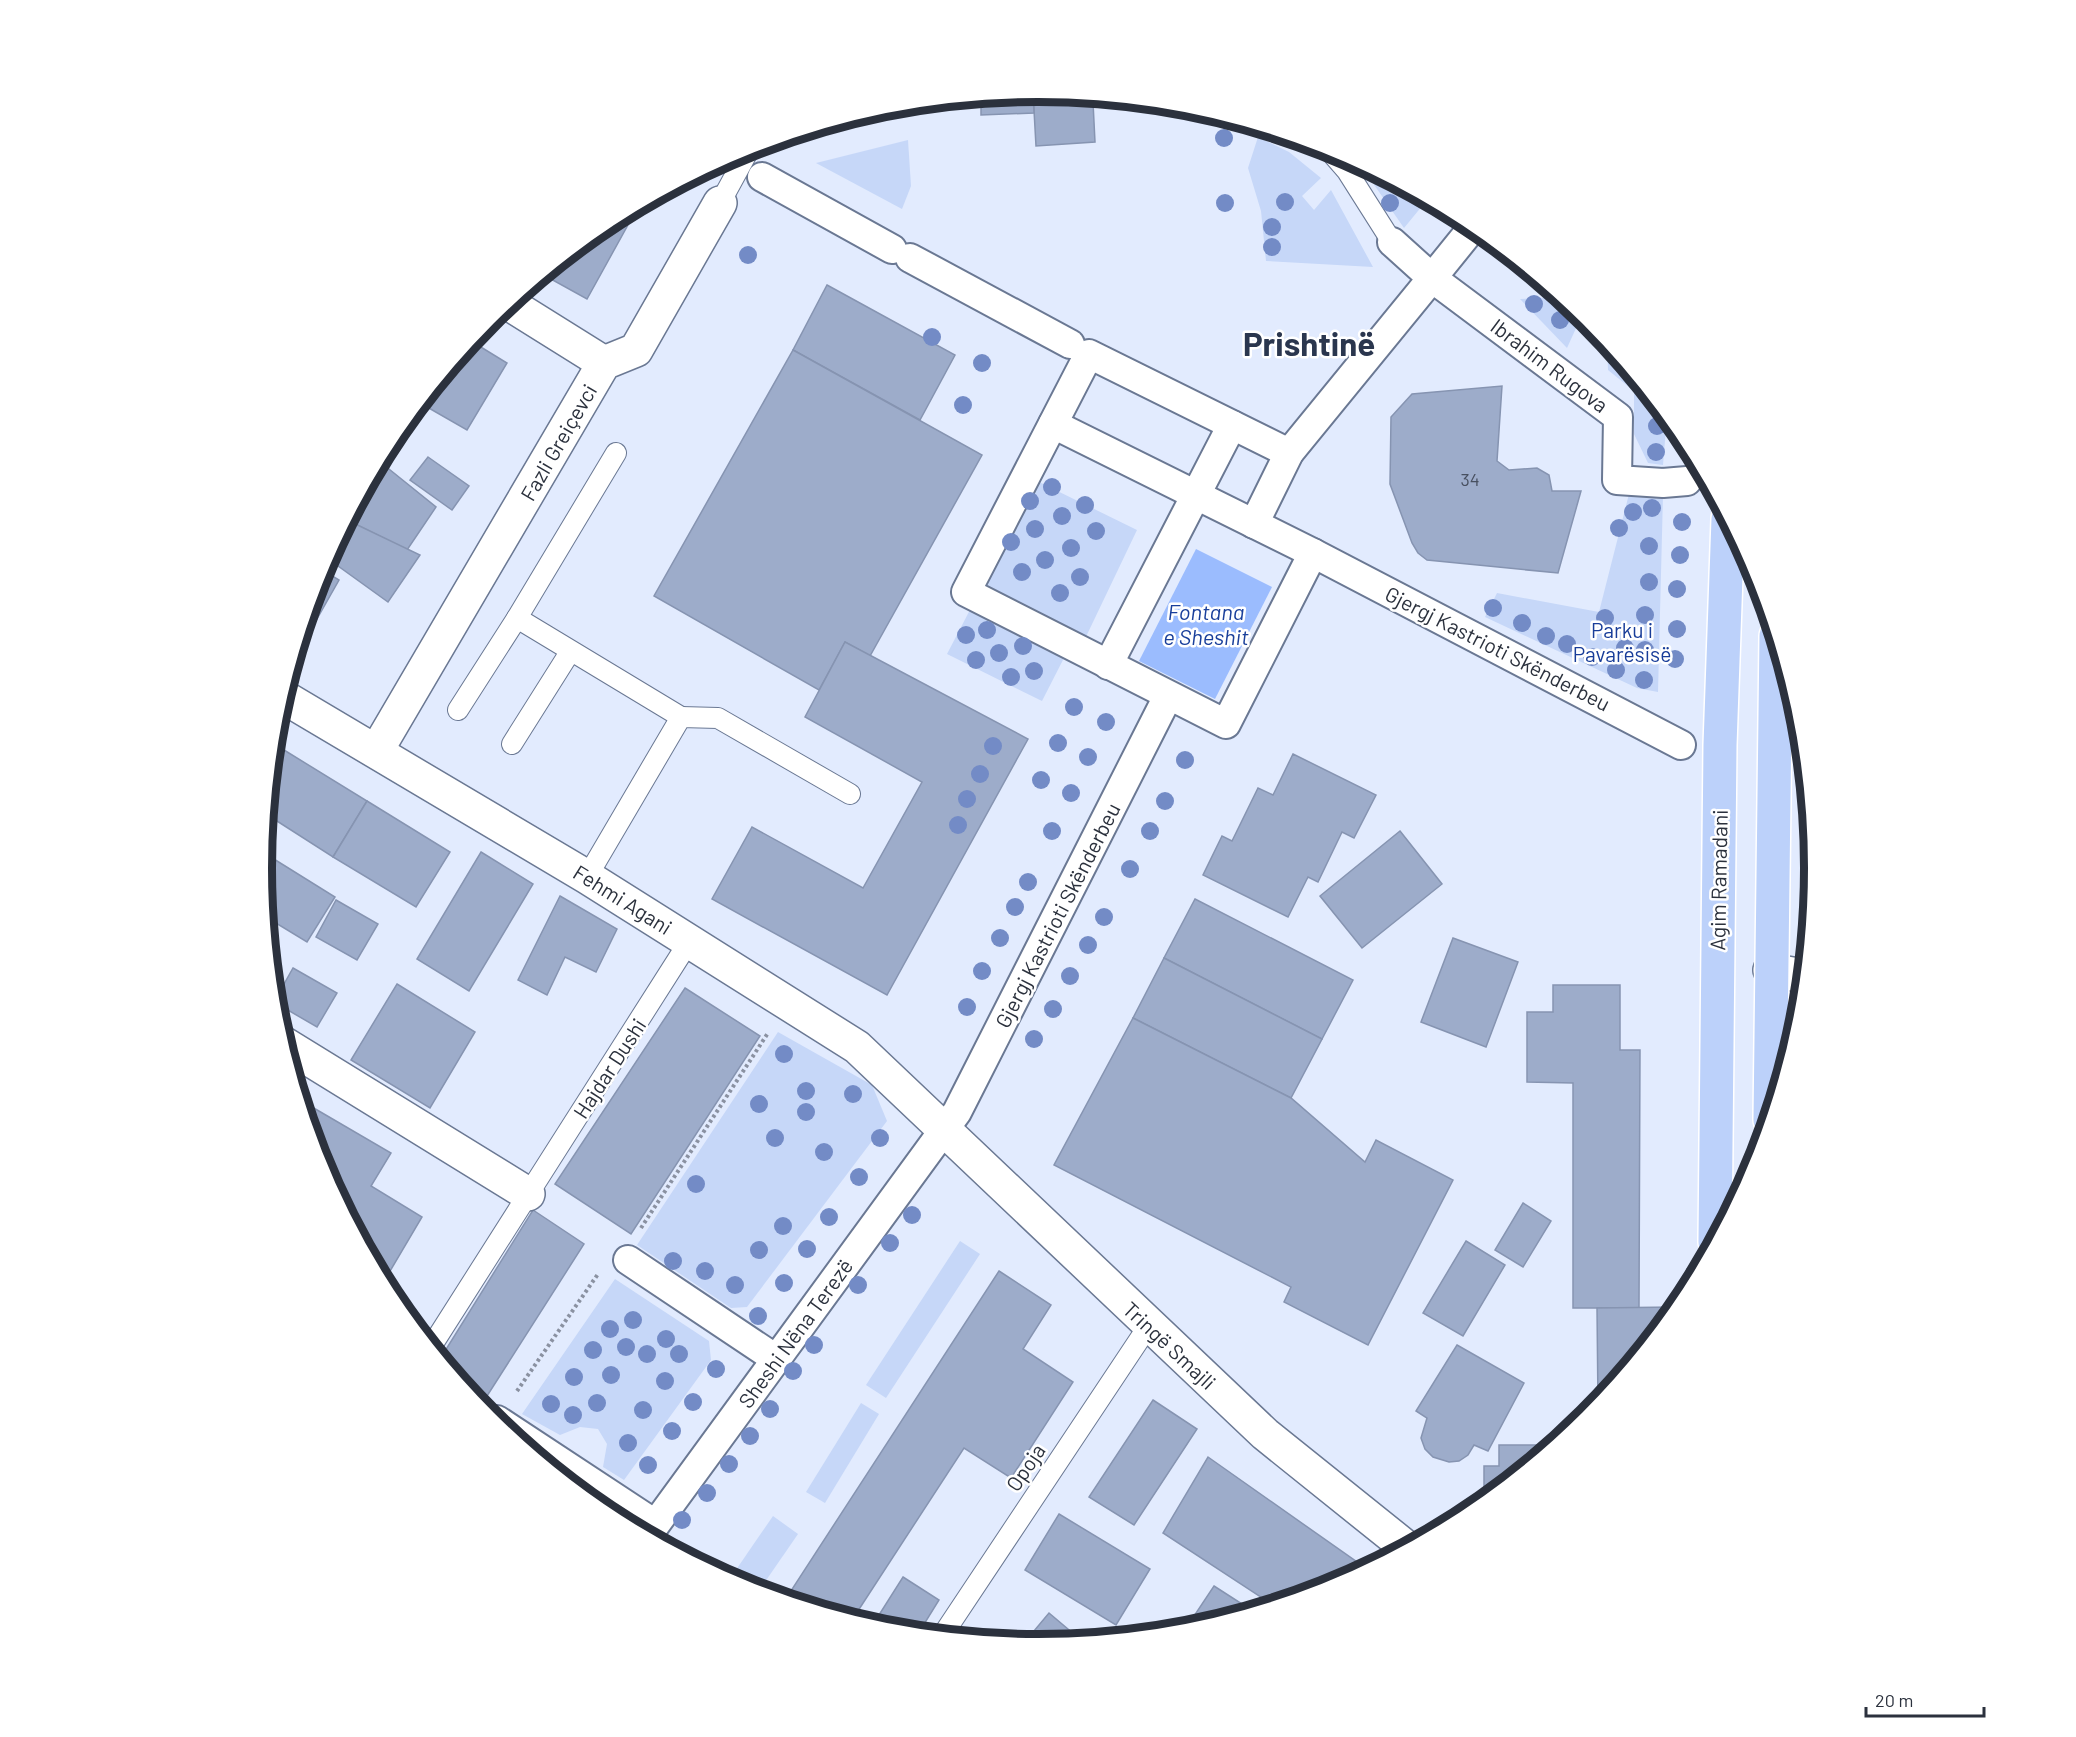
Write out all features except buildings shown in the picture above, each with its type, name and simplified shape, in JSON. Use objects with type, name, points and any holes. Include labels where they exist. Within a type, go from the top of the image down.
[{"type":"main road","name":"Agim Ramadani","points":[[1715,1227],[1720,745],[1727,534]]},
{"type":"main road","points":[[1770,1094],[1770,970],[1777,665]]},
{"type":"street","points":[[762,177],[1070,344]]},
{"type":"street","name":"Fazli Greiçevci","points":[[377,750],[604,363],[636,350],[720,203]]},
{"type":"street","points":[[1254,524],[1289,453],[1468,234]]},
{"type":"street","name":"Ibrahim Rugova","points":[[1392,242],[1432,278],[1618,417],[1617,480],[1663,483],[1687,481]]},
{"type":"street","points":[[516,308],[604,363]]},
{"type":"street","points":[[1289,453],[1089,354],[966,592],[1226,724],[1313,553]]},
{"type":"street","name":"Gjergj Kastrioti Skënderbeu","points":[[1053,424],[1313,553],[1681,745]]},
{"type":"street","points":[[1108,665],[1232,425]]},
{"type":"street","name":"Gjergj Kastrioti Skënderbeu","points":[[943,1131],[957,1112],[1168,696]]},
{"type":"street","name":"Fehmi Agani","points":[[290,701],[377,750],[690,940],[856,1047],[943,1131]]},
{"type":"street","points":[[1770,970],[1797,975]]},
{"type":"street","points":[[294,1050],[528,1194]]},
{"type":"street","name":"Tringë Smajli","points":[[943,1131],[1265,1434],[1401,1543]]},
{"type":"street","name":"Sheshi Nëna Terezë","points":[[651,1530],[943,1131]]},
{"type":"street","points":[[632,1248],[776,1359]]},
{"type":"street","points":[[539,1450],[647,1527]]},
{"type":"lane","name":"Fazli Greiçevci","points":[[720,203],[743,161]]},
{"type":"lane","points":[[1342,165],[1392,242]]},
{"type":"lane","points":[[458,710],[517,618],[616,453]]},
{"type":"lane","points":[[517,618],[681,717],[717,718],[850,794]]},
{"type":"lane","points":[[512,744],[570,652]]},
{"type":"lane","points":[[587,877],[681,717]]},
{"type":"lane","name":"Hajdar Dushi","points":[[435,1341],[690,940]]},
{"type":"lane","name":"Opoja","points":[[947,1629],[1149,1325]]},
{"type":"path","points":[[632,1248],[772,1028]]},
{"type":"path","points":[[501,1414],[600,1269]]},
{"type":"green space","points":[[1258,137],[1289,152],[1321,178],[1302,196],[1314,210],[1331,190],[1373,267],[1266,261],[1261,211],[1248,168]]},
{"type":"green space","points":[[908,140],[911,186],[902,209],[816,163]]},
{"type":"green space","points":[[1369,177],[1422,206],[1404,228]]},
{"type":"green space","points":[[1549,298],[1578,325],[1567,348],[1520,299]]},
{"type":"green space","points":[[1607,356],[1646,402],[1666,430],[1663,465],[1648,463],[1634,434],[1634,391],[1608,370]]},
{"type":"green space","points":[[1035,480],[1137,530],[1083,643],[978,590]]},
{"type":"green space","name":"Parku i Pavarësisë","points":[[1629,494],[1663,495],[1658,692],[1637,688],[1485,617],[1497,593],[1599,612]]},
{"type":"green space","points":[[972,606],[1066,654],[1042,701],[947,654]]},
{"type":"green space","points":[[778,1032],[872,1085],[887,1121],[747,1307],[731,1308],[637,1245]]},
{"type":"green space","points":[[960,1241],[980,1254],[886,1398],[866,1385]]},
{"type":"green space","points":[[615,1279],[709,1341],[711,1360],[624,1480],[603,1467],[607,1444],[598,1429],[580,1427],[560,1435],[522,1414]]},
{"type":"green space","points":[[861,1403],[879,1414],[825,1503],[806,1492]]},
{"type":"green space","points":[[773,1516],[798,1534],[764,1584],[734,1572]]},
{"type":"water","name":"Fontana e Sheshit","points":[[1196,549],[1272,587],[1215,699],[1139,661]]},
{"type":"district","name":"Prishtinë","points":[[1309,343]]}]
